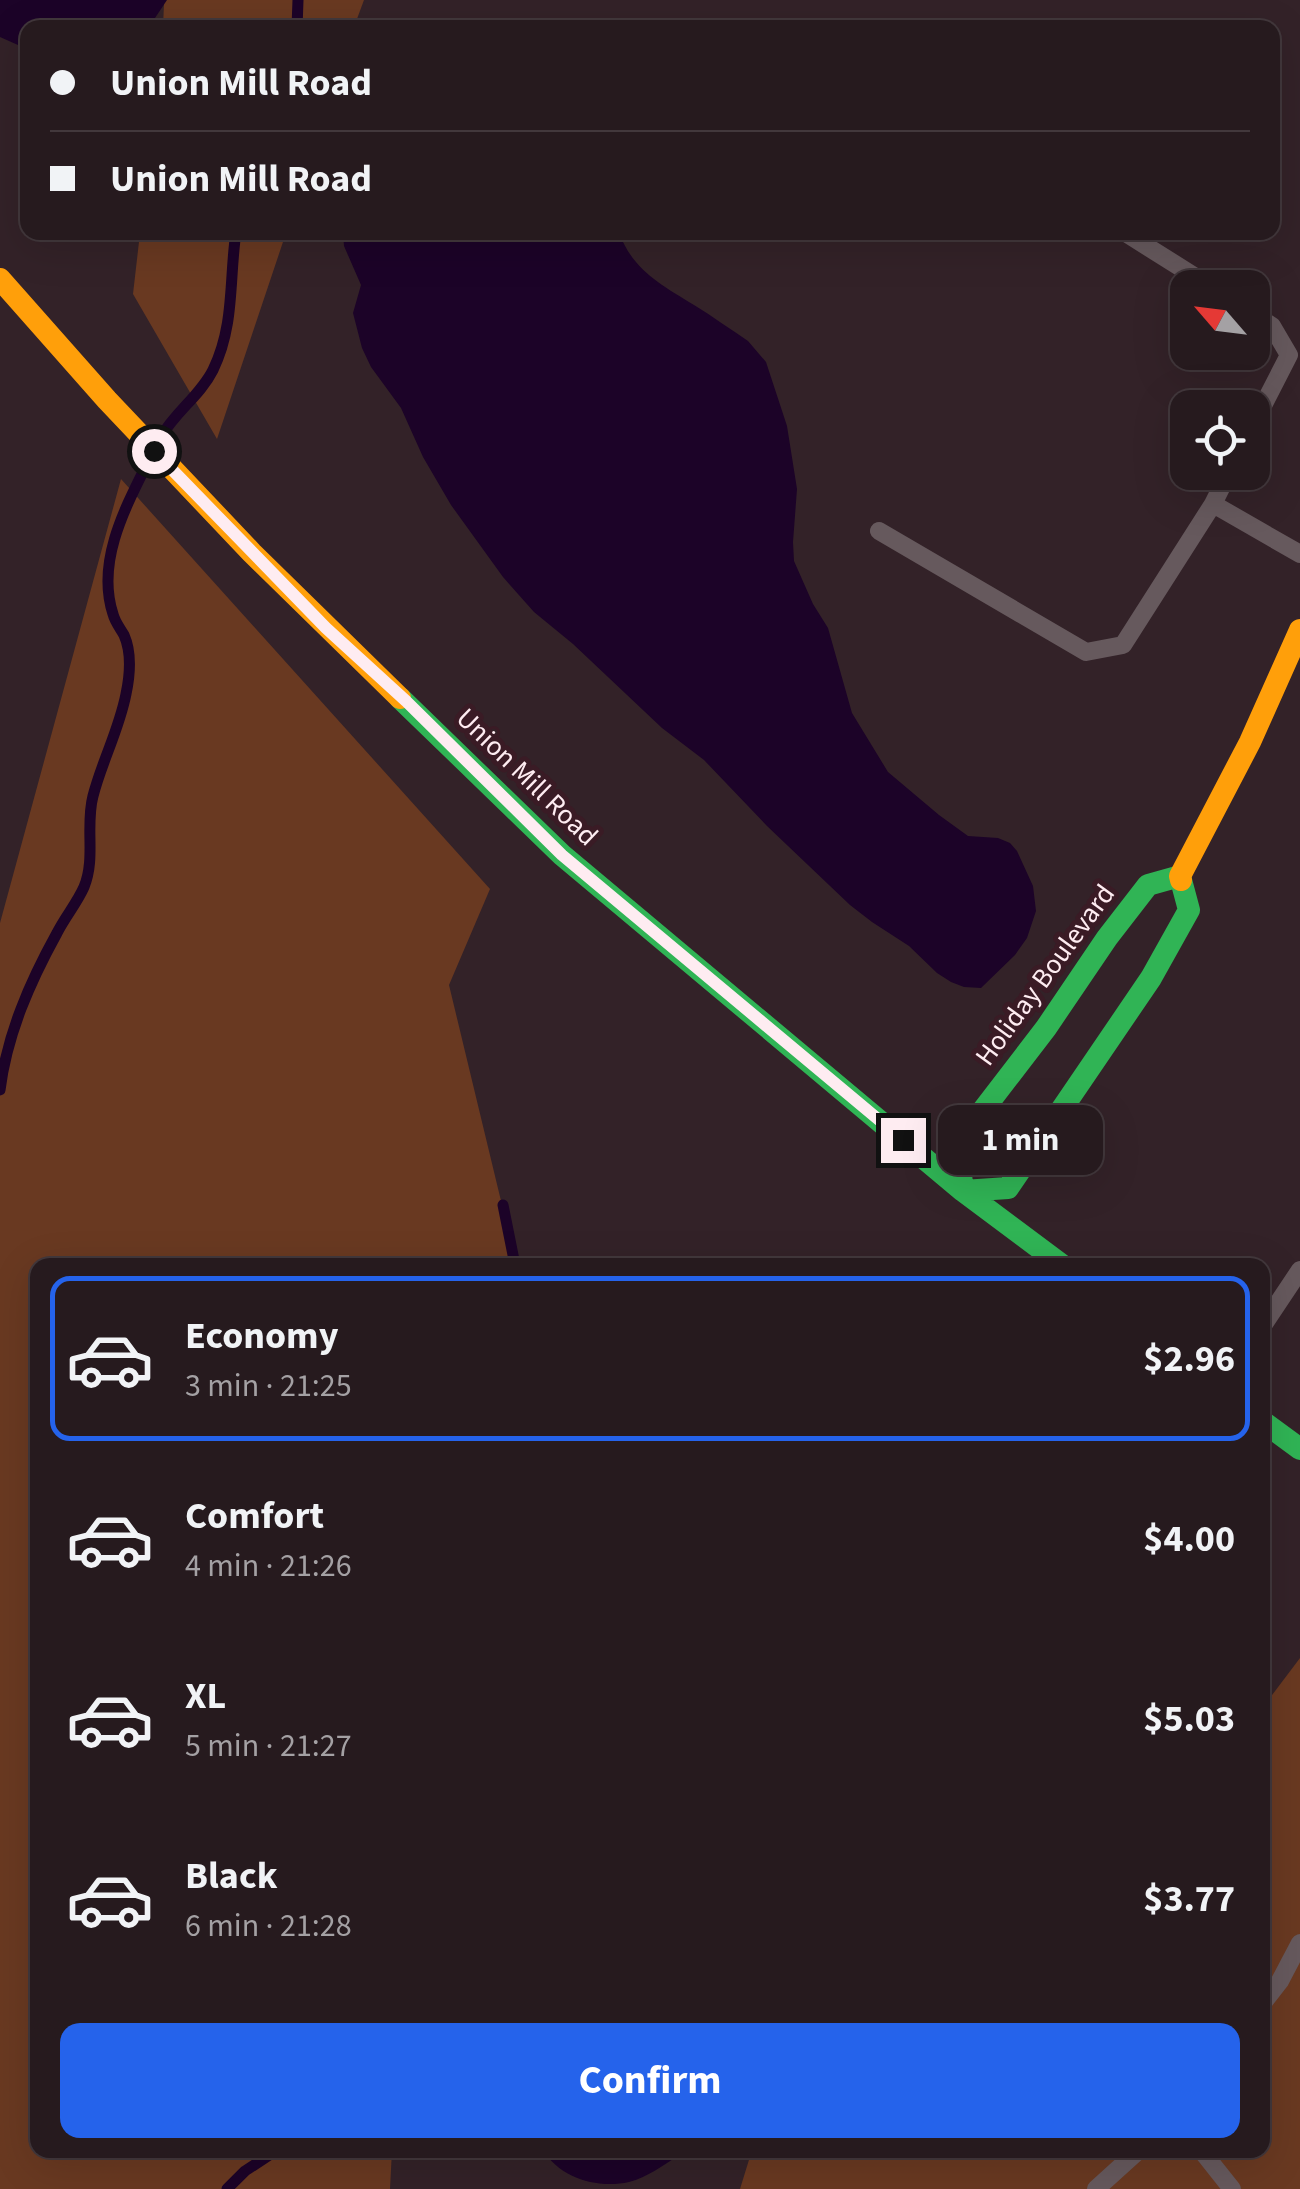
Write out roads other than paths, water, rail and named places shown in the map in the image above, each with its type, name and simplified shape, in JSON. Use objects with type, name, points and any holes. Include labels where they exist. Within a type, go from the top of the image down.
[{"type":"street","name":"Union Mill Road","points":[[0,279],[171,469],[326,628],[562,855],[964,1190],[1053,1258]]},
{"type":"street","points":[[964,1190],[1008,1188],[1151,978],[1189,910],[1180,876],[1250,742],[1300,630]]},
{"type":"street","name":"Holiday Boulevard","points":[[964,1190],[957,1144],[1148,885],[1180,876]]},
{"type":"street","points":[[1270,1427],[1300,1449]]},
{"type":"lane","points":[[1137,240],[1184,270]]},
{"type":"lane","points":[[1270,325],[1289,355],[1270,392]]},
{"type":"lane","points":[[879,531],[1086,652],[1123,645],[1220,490]]},
{"type":"lane","points":[[1213,504],[1300,554]]},
{"type":"lane","points":[[1270,1315],[1300,1270]]},
{"type":"lane","points":[[1270,1994],[1300,1944]]},
{"type":"lane","points":[[1096,2189],[1130,2158]]},
{"type":"lane","points":[[1207,2158],[1232,2189]]},
{"type":"waterway","points":[[297,20],[298,0]]},
{"type":"waterway","points":[[161,437],[208,379],[220,353],[228,319],[235,240]]},
{"type":"waterway","points":[[0,1090],[8,1049],[29,989],[88,876],[93,796],[123,707],[129,672],[127,642],[114,617],[108,575],[115,536],[148,462]]},
{"type":"waterway","points":[[503,1205],[514,1258]]},
{"type":"waterway","points":[[227,2189],[265,2158]]}]
